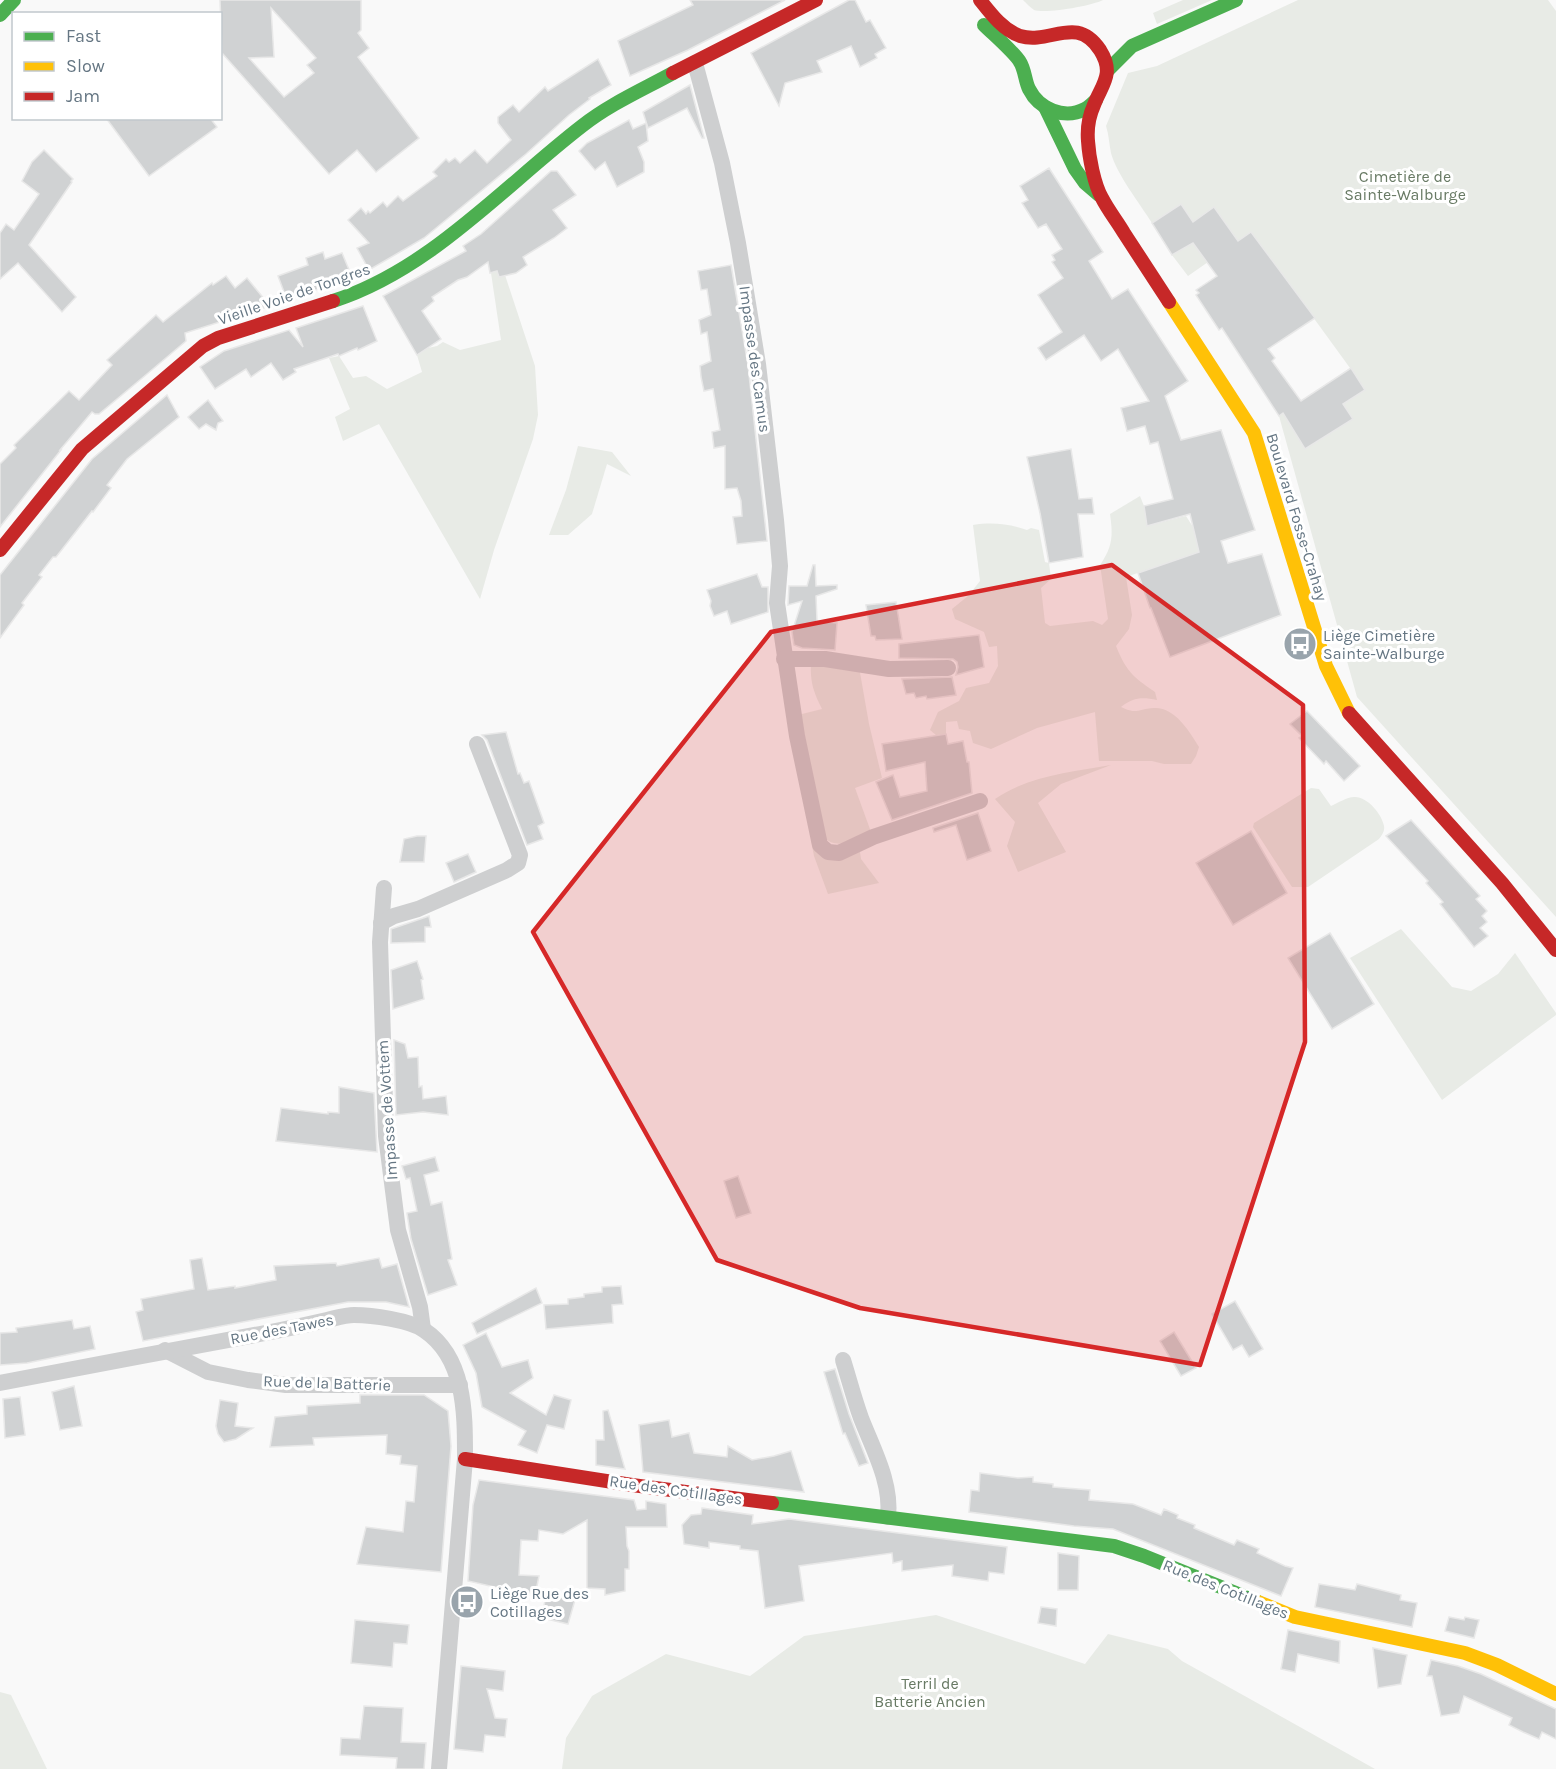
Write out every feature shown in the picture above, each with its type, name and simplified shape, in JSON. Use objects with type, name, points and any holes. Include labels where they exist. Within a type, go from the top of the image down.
[{"type":"street","points":[[0,15],[14,0]]},
{"type":"street","name":"Vieille Voie de Tongres","points":[[0,550],[82,449],[203,346],[218,338],[352,295],[386,279],[432,250],[583,125],[612,105],[816,0]]},
{"type":"street","points":[[1107,71],[1132,46],[1236,0]]},
{"type":"street","name":"Boulevard Fosse-Crahay","points":[[975,4],[1002,27],[1020,35],[1044,37],[1061,31],[1076,32],[1090,39],[1098,47]]},
{"type":"street","name":"Boulevard Fosse-Crahay","points":[[975,4],[996,39],[1020,62],[1028,87],[1035,99],[1045,107],[1075,169],[1085,183],[1101,196],[1254,433],[1326,666],[1350,715],[1502,883],[1556,950]]},
{"type":"street","points":[[1025,75],[1026,62],[1030,53],[1044,37]]},
{"type":"street","points":[[1107,71],[1098,47],[1132,46]]},
{"type":"street","name":"Impasse des Camus","points":[[695,63],[722,163],[758,364],[776,520],[780,566],[777,603],[784,658],[797,736],[820,846],[828,852],[838,853],[873,837],[980,801]]},
{"type":"street","name":"Boulevard Fosse-Crahay","points":[[1101,196],[1090,152],[1088,132],[1096,100],[1105,86],[1107,71]]},
{"type":"street","points":[[1045,107],[1057,112],[1070,113],[1085,109],[1096,100]]},
{"type":"street","points":[[784,658],[825,658],[889,669],[948,668]]},
{"type":"street","points":[[381,923],[394,916],[418,909],[518,863],[520,855],[477,744]]},
{"type":"street","name":"Impasse de Vottem","points":[[384,888],[380,952],[386,1136],[398,1230],[420,1307],[423,1329]]},
{"type":"street","name":"Rue des Tawes","points":[[0,1383],[352,1315],[388,1317],[423,1329],[441,1345],[452,1362],[460,1384],[464,1413],[465,1459],[439,1769]]},
{"type":"street","name":"Rue de la Batterie","points":[[165,1350],[208,1372],[286,1385],[460,1384]]},
{"type":"street","points":[[843,1360],[885,1483],[889,1507],[888,1517]]},
{"type":"street","name":"Rue des Cotillages","points":[[465,1459],[632,1485],[1114,1546],[1295,1617],[1465,1653],[1497,1665],[1556,1694]]},
{"type":"highlighted area","points":[[1112,565],[1303,705],[1305,1042],[1200,1365],[860,1308],[717,1260],[533,932],[771,632]]},
{"type":"green space","points":[[1023,0],[1103,0],[1079,7],[1040,11],[1034,10]]},
{"type":"green space","points":[[1183,0],[1212,0],[1157,24],[1153,13]]},
{"type":"green space","name":"Cimetière de Sainte-Walburge","points":[[1298,0],[1548,0],[1556,11],[1556,917],[1357,697],[1279,416],[1350,368],[1251,232],[1188,276],[1172,255],[1196,241],[1187,214],[1181,204],[1152,223],[1123,179],[1111,153],[1106,126],[1128,73],[1157,66]]},
{"type":"green space","points":[[497,271],[505,275],[535,366],[538,415],[533,439],[494,550],[480,599],[379,424],[343,441],[335,417],[350,409],[329,358],[339,356],[353,378],[366,376],[387,389],[422,372],[417,355],[428,348],[443,342],[460,350],[501,340],[491,273]]},
{"type":"green space","points":[[578,446],[612,452],[631,476],[607,464],[592,514],[568,535],[549,535],[566,490]]},
{"type":"green space","points":[[1140,496],[1147,526],[1186,516],[1193,527],[1199,552],[1126,577],[1132,615],[1129,629],[1116,646],[1127,668],[1155,692],[1157,700],[1138,699],[1121,707],[1134,711],[1162,709],[1175,716],[1186,727],[1199,747],[1191,764],[1099,761],[1095,712],[1037,728],[991,749],[973,743],[970,731],[959,729],[957,721],[946,722],[946,734],[936,735],[930,730],[938,712],[959,701],[966,688],[989,683],[998,666],[997,646],[989,647],[984,632],[955,619],[952,609],[968,596],[980,581],[973,525],[1001,524],[1027,530],[1031,528],[1039,530],[1045,562],[1049,563],[1051,579],[1041,588],[1045,623],[1050,626],[1093,621],[1102,625],[1108,619],[1100,565],[1111,540],[1110,514]]},
{"type":"green space","points":[[811,662],[859,667],[882,778],[855,788],[871,832],[847,843],[834,843],[824,837],[798,715],[822,709],[813,686]]},
{"type":"green space","points":[[1111,765],[1061,784],[1038,803],[1066,852],[1018,872],[1007,846],[1015,822],[995,799],[1036,780]]},
{"type":"green space","points":[[1311,788],[1319,789],[1331,806],[1351,797],[1364,799],[1377,811],[1383,821],[1384,830],[1379,839],[1308,887],[1292,887],[1253,827],[1254,823]]},
{"type":"green space","points":[[811,840],[860,852],[861,859],[879,883],[828,894],[814,856]]},
{"type":"green space","points":[[1401,929],[1452,987],[1471,991],[1498,974],[1515,953],[1556,1015],[1442,1100],[1350,958]]},
{"type":"green space","name":"Terril de Batterie Ancien","points":[[936,1615],[1085,1664],[1108,1634],[1168,1649],[1182,1661],[1375,1769],[562,1769],[566,1738],[592,1696],[666,1654],[750,1676],[804,1636]]},
{"type":"green space","points":[[0,1692],[11,1695],[47,1769],[0,1769]]},
{"type":"building","points":[[220,0],[361,0],[361,30],[358,33],[369,48],[358,57],[419,138],[376,172],[357,150],[329,174],[222,53]],"holes":[[[271,8],[316,58],[307,65],[314,73],[284,97],[249,58],[274,57]]]},
{"type":"building","points":[[690,0],[785,0],[688,50],[630,76],[618,41],[693,5]]},
{"type":"building","points":[[849,0],[855,0],[866,22],[870,20],[886,48],[875,54],[877,58],[860,67],[851,46],[817,61],[822,72],[785,83],[779,106],[751,53]]},
{"type":"building","points":[[598,59],[611,85],[589,98],[526,154],[424,238],[369,270],[357,248],[369,243],[348,220],[361,208],[366,214],[383,202],[387,207],[398,196],[403,201],[437,176],[433,172],[446,159],[449,162],[455,158],[460,163],[475,150],[487,163],[511,140],[498,123],[498,117],[513,105],[519,112],[545,87],[548,91]]},
{"type":"building","points":[[690,85],[704,138],[687,108],[648,128],[643,112]]},
{"type":"building","points":[[107,120],[212,120],[217,127],[149,176]]},
{"type":"building","points":[[629,120],[633,129],[646,123],[648,141],[638,147],[644,162],[644,172],[617,187],[605,162],[595,170],[579,151],[587,143]]},
{"type":"building","points":[[44,150],[73,179],[29,245],[76,297],[62,312],[18,263],[0,279],[0,233],[6,224],[14,230],[39,194],[22,181],[32,162]]},
{"type":"building","points":[[1049,168],[1103,252],[1089,261],[1112,299],[1128,289],[1188,381],[1165,396],[1181,440],[1221,430],[1255,530],[1221,541],[1228,563],[1262,554],[1281,615],[1170,657],[1138,573],[1199,552],[1190,514],[1147,526],[1144,506],[1173,499],[1158,442],[1150,444],[1145,426],[1127,431],[1121,408],[1149,401],[1118,349],[1101,361],[1084,335],[1046,360],[1038,348],[1062,332],[1038,295],[1063,278],[1052,262],[1055,260],[1052,255],[1062,249],[1046,224],[1038,228],[1022,203],[1028,200],[1020,186]]},
{"type":"building","points":[[551,171],[557,171],[576,195],[553,210],[567,228],[523,257],[527,265],[516,273],[499,277],[497,271],[490,273],[488,262],[432,297],[434,301],[422,311],[441,339],[417,355],[383,296],[466,251],[463,246],[481,234]]},
{"type":"building","points":[[1181,204],[1193,222],[1214,207],[1238,241],[1251,232],[1315,318],[1268,349],[1275,358],[1272,361],[1301,401],[1351,368],[1365,390],[1343,404],[1353,419],[1305,449],[1283,413],[1279,416],[1222,328],[1219,330],[1196,295],[1199,293],[1196,290],[1217,276],[1193,243],[1172,255],[1152,223]]},
{"type":"building","points":[[323,252],[325,259],[342,253],[352,277],[287,300],[278,276],[308,265],[306,258]]},
{"type":"building","points":[[731,265],[748,365],[767,541],[737,544],[733,517],[742,516],[741,501],[737,488],[725,489],[725,446],[714,448],[712,432],[720,430],[713,389],[704,391],[701,377],[700,366],[711,361],[707,332],[701,334],[699,320],[711,315],[707,289],[701,290],[698,271]]},
{"type":"building","points":[[226,276],[235,288],[247,278],[270,306],[185,333],[186,341],[99,414],[92,412],[0,527],[0,464],[16,448],[14,445],[69,391],[79,400],[112,365],[107,360],[156,315],[163,322],[212,283],[213,285]]},
{"type":"building","points":[[363,306],[377,341],[358,350],[357,348],[339,356],[338,354],[294,369],[296,372],[283,380],[271,363],[251,377],[246,369],[215,389],[200,367],[224,351],[289,330],[303,347],[296,328]]},
{"type":"building","points":[[167,395],[179,417],[127,459],[107,485],[111,488],[93,512],[39,575],[42,577],[0,638],[0,575],[92,459]]},
{"type":"building","points":[[208,400],[223,421],[218,423],[216,430],[206,424],[199,429],[188,417]]},
{"type":"building","points":[[1071,449],[1079,499],[1092,498],[1094,514],[1078,514],[1083,557],[1049,563],[1027,457]]},
{"type":"building","points":[[813,565],[815,565],[816,586],[837,585],[837,589],[816,596],[817,621],[837,623],[835,650],[802,648],[794,645],[792,632],[802,601],[788,605],[789,586],[807,586]]},
{"type":"building","points":[[757,574],[762,587],[768,587],[768,612],[731,624],[727,611],[714,616],[707,590]]},
{"type":"building","points":[[896,602],[902,639],[876,640],[875,636],[871,636],[866,605]]},
{"type":"building","points":[[979,635],[984,667],[956,675],[958,667],[957,662],[953,659],[899,658],[899,644]]},
{"type":"building","points":[[952,677],[956,695],[927,699],[926,696],[916,698],[914,693],[906,694],[902,679]]},
{"type":"building","points":[[1307,711],[1360,766],[1344,781],[1326,761],[1324,764],[1299,738],[1302,736],[1290,724]]},
{"type":"building","points":[[506,732],[518,774],[520,773],[524,783],[529,781],[544,823],[538,826],[543,839],[527,845],[487,740],[482,735]]},
{"type":"building","points":[[946,734],[948,744],[963,741],[967,762],[969,762],[972,793],[892,820],[876,782],[893,775],[900,797],[927,791],[925,762],[886,771],[882,744]]},
{"type":"building","points":[[978,813],[991,851],[967,860],[956,825],[934,832],[933,828]]},
{"type":"building","points":[[1411,820],[1480,896],[1476,899],[1487,911],[1482,916],[1487,922],[1480,928],[1488,936],[1474,947],[1440,904],[1443,902],[1426,883],[1428,881],[1386,836]]},
{"type":"building","points":[[1251,831],[1287,893],[1233,925],[1196,863]]},
{"type":"building","points":[[426,836],[424,862],[400,862],[404,839]]},
{"type":"building","points":[[468,854],[476,872],[454,882],[446,863]]},
{"type":"building","points":[[429,916],[431,927],[425,927],[425,942],[391,943],[391,929]]},
{"type":"building","points":[[1330,933],[1374,1004],[1332,1029],[1288,958]]},
{"type":"building","points":[[417,961],[423,979],[421,980],[424,999],[393,1009],[391,970]]},
{"type":"building","points":[[394,1040],[405,1044],[408,1058],[418,1057],[419,1087],[422,1086],[423,1099],[446,1096],[448,1115],[423,1112],[396,1115]]},
{"type":"building","points":[[339,1087],[374,1093],[377,1152],[276,1141],[281,1108],[328,1114],[328,1112],[339,1113]]},
{"type":"building","points":[[435,1157],[439,1171],[424,1175],[431,1205],[442,1202],[452,1259],[448,1260],[457,1285],[428,1295],[411,1239],[407,1213],[417,1211],[410,1178],[406,1179],[402,1166]]},
{"type":"building","points":[[738,1176],[751,1213],[736,1218],[724,1181]]},
{"type":"building","points":[[202,1258],[208,1290],[235,1286],[235,1288],[276,1280],[274,1266],[336,1263],[337,1266],[379,1258],[382,1268],[397,1264],[409,1307],[386,1302],[348,1302],[143,1341],[136,1312],[143,1310],[141,1299],[194,1289],[190,1260]]},
{"type":"building","points":[[621,1286],[623,1304],[612,1305],[613,1323],[546,1329],[544,1305],[568,1304],[568,1299],[602,1292],[602,1287]]},
{"type":"building","points":[[536,1288],[542,1303],[477,1334],[472,1323]]},
{"type":"building","points":[[1235,1301],[1263,1349],[1249,1357],[1242,1345],[1233,1350],[1212,1314]]},
{"type":"building","points":[[72,1320],[74,1329],[90,1326],[95,1349],[27,1363],[0,1365],[0,1333],[17,1332],[16,1328]]},
{"type":"building","points":[[1174,1332],[1196,1368],[1181,1376],[1160,1341]]},
{"type":"building","points":[[486,1333],[502,1367],[528,1360],[533,1378],[510,1393],[546,1415],[554,1395],[571,1400],[564,1429],[547,1425],[537,1453],[518,1445],[526,1431],[482,1407],[476,1373],[463,1345]]},
{"type":"building","points":[[835,1369],[868,1463],[859,1466],[845,1433],[843,1434],[824,1372]]},
{"type":"building","points":[[74,1386],[82,1426],[60,1430],[52,1392]]},
{"type":"building","points":[[360,1395],[424,1395],[448,1411],[451,1446],[441,1572],[357,1564],[366,1527],[403,1532],[406,1501],[414,1502],[417,1466],[400,1464],[401,1456],[386,1454],[387,1435],[313,1438],[314,1445],[270,1447],[275,1417],[307,1414],[307,1406],[360,1403]]},
{"type":"building","points":[[20,1397],[25,1435],[5,1438],[3,1399]]},
{"type":"building","points":[[220,1400],[238,1403],[235,1426],[253,1428],[236,1439],[224,1442],[216,1426]]},
{"type":"building","points":[[608,1410],[625,1469],[596,1465],[596,1440],[604,1440],[603,1411]]},
{"type":"building","points":[[669,1420],[672,1437],[689,1433],[694,1453],[727,1457],[728,1446],[752,1460],[791,1451],[804,1492],[643,1472],[639,1425]]},
{"type":"building","points":[[980,1473],[1018,1478],[1033,1477],[1033,1482],[1053,1484],[1053,1487],[1090,1490],[1089,1500],[1133,1504],[1161,1515],[1164,1509],[1178,1515],[1177,1518],[1195,1525],[1194,1528],[1234,1545],[1237,1540],[1259,1549],[1257,1553],[1293,1568],[1281,1596],[1113,1529],[969,1512],[971,1490],[979,1491]]},
{"type":"building","points":[[479,1480],[634,1500],[637,1510],[646,1509],[646,1501],[666,1504],[667,1527],[626,1527],[629,1569],[625,1569],[625,1591],[605,1595],[605,1589],[587,1588],[587,1520],[563,1534],[539,1530],[538,1541],[521,1540],[519,1575],[539,1576],[535,1596],[468,1581],[473,1505]]},
{"type":"building","points":[[702,1508],[753,1515],[752,1524],[789,1519],[1007,1547],[1004,1574],[989,1572],[988,1581],[952,1576],[953,1565],[902,1571],[902,1561],[893,1563],[892,1553],[799,1566],[804,1601],[765,1608],[758,1551],[709,1542],[709,1548],[684,1544],[682,1525],[691,1515],[701,1514]]},
{"type":"building","points":[[1058,1553],[1079,1556],[1078,1590],[1058,1590]]},
{"type":"building","points":[[1319,1584],[1355,1590],[1357,1584],[1401,1595],[1400,1600],[1417,1603],[1412,1627],[1315,1607]]},
{"type":"building","points":[[546,1594],[575,1600],[568,1624],[542,1618]]},
{"type":"building","points":[[1041,1607],[1057,1609],[1056,1626],[1038,1623]]},
{"type":"building","points":[[1449,1617],[1479,1620],[1474,1638],[1445,1631]]},
{"type":"building","points":[[355,1620],[409,1625],[407,1644],[394,1643],[392,1667],[351,1663]]},
{"type":"building","points":[[1288,1630],[1340,1641],[1339,1663],[1298,1654],[1295,1672],[1281,1669]]},
{"type":"building","points":[[1373,1648],[1407,1655],[1401,1684],[1378,1688]]},
{"type":"building","points":[[1431,1660],[1481,1674],[1556,1709],[1556,1739],[1542,1732],[1539,1739],[1523,1732],[1509,1725],[1512,1718],[1464,1696],[1459,1713],[1441,1716],[1432,1676],[1427,1676]]},
{"type":"building","points":[[461,1666],[505,1671],[503,1691],[487,1689],[495,1718],[507,1719],[505,1737],[485,1735],[483,1752],[454,1749]]},
{"type":"building","points":[[364,1706],[403,1708],[401,1742],[426,1743],[424,1769],[396,1769],[397,1758],[340,1755],[341,1738],[360,1739]]},
{"type":"traffic: fast","points":[[0,15],[14,0]]},
{"type":"traffic: fast","points":[[1107,71],[1132,46],[1236,0]]},
{"type":"traffic: fast","points":[[984,25],[1017,58],[1033,96],[1046,107],[1061,113],[1077,112],[1096,100]]},
{"type":"traffic: fast","points":[[333,301],[368,287],[402,269],[434,248],[593,118],[673,73]]},
{"type":"traffic: fast","points":[[1045,107],[1075,169],[1085,183],[1099,195]]},
{"type":"traffic: fast","points":[[772,1503],[1114,1546],[1258,1602]]},
{"type":"traffic: slow","points":[[1169,302],[1254,433],[1326,666],[1349,713]]},
{"type":"traffic: slow","points":[[1258,1602],[1295,1617],[1465,1653],[1497,1665],[1556,1694]]},
{"type":"traffic: jam","points":[[673,73],[816,0]]},
{"type":"traffic: jam","points":[[980,0],[1003,26],[1020,36],[1031,38],[1072,32],[1091,39],[1100,50],[1107,66],[1106,79],[1091,114],[1088,132],[1089,155],[1094,178],[1107,207],[1169,302]]},
{"type":"traffic: jam","points":[[0,550],[82,449],[203,346],[218,338],[333,301]]},
{"type":"traffic: jam","points":[[1349,713],[1502,883],[1556,950]]},
{"type":"traffic: jam","points":[[465,1459],[632,1485],[772,1503]]},
{"type":"place","name":"Liège Cimetière Sainte-Walburge","points":[[1300,644]]},
{"type":"place","name":"Liège Rue des Cotillages","points":[[467,1602]]}]
